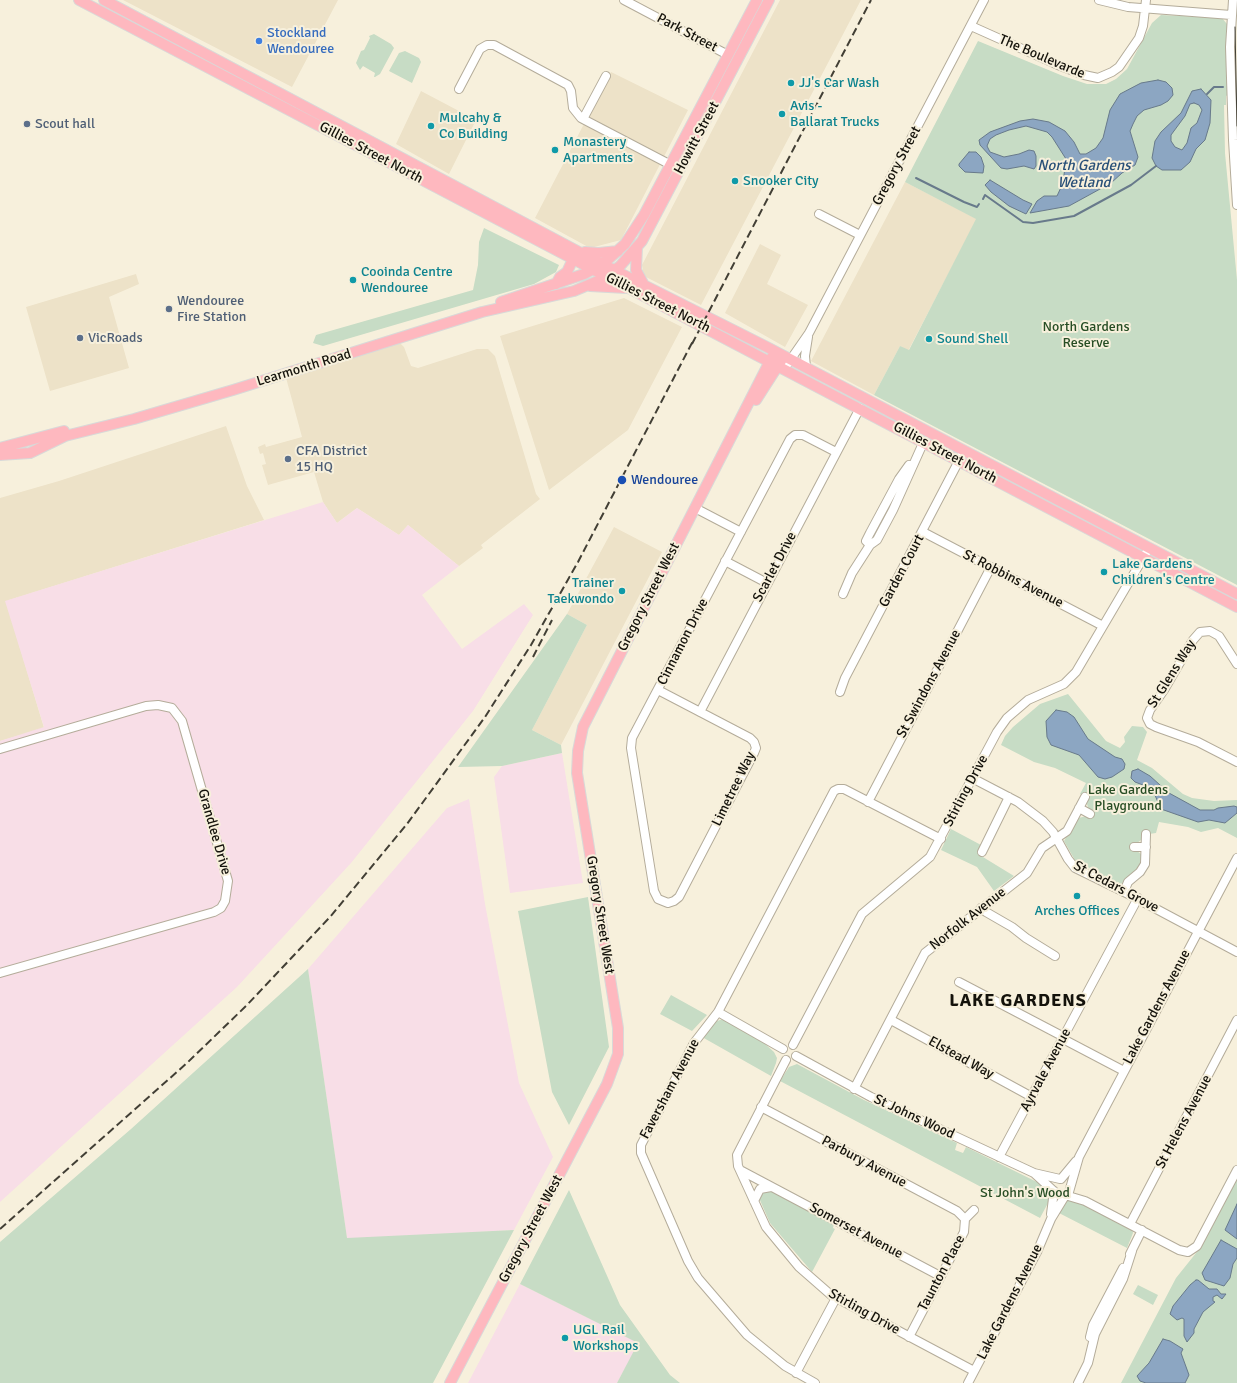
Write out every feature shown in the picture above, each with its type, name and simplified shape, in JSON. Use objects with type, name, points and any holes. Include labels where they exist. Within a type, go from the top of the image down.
[{"type":"main road","name":"Gillies Street North","points":[[80,0],[275,103],[576,255],[603,264],[783,355],[1237,594]]},
{"type":"main road","name":"Gillies Street North","points":[[104,0],[280,93],[576,255],[594,270],[924,441],[1237,607]]},
{"type":"main road","name":"Howitt Street","points":[[594,270],[618,251],[630,237],[644,215],[757,0]]},
{"type":"main road","name":"Howitt Street","points":[[606,276],[615,270],[637,248],[724,88],[769,0]]},
{"type":"main road","points":[[714,83],[724,88]]},
{"type":"main road","points":[[275,103],[280,93]]},
{"type":"main road","points":[[671,165],[680,170]]},
{"type":"main road","points":[[637,248],[636,270],[644,285]]},
{"type":"main road","points":[[554,286],[567,272],[576,255],[618,251]]},
{"type":"main road","name":"Learmonth Road","points":[[0,448],[76,429],[315,362],[554,286],[594,270]]},
{"type":"main road","name":"Learmonth Road","points":[[410,333],[484,312],[558,296],[588,286],[606,276]]},
{"type":"main road","points":[[588,286],[630,288]]},
{"type":"main road","name":"Gregory Street West","points":[[450,1383],[607,1084],[614,1067],[619,1046],[618,1028],[581,801],[578,773],[578,752],[581,734],[588,716],[730,442],[783,355]]},
{"type":"main road","name":"Learmonth Road","points":[[0,455],[30,453],[65,436],[134,419],[291,369]]},
{"type":"street","name":"Park Street","points":[[624,0],[728,55]]},
{"type":"street","name":"Gregory Street","points":[[806,367],[806,347],[809,333],[984,0]]},
{"type":"street","points":[[1099,0],[1124,6],[1146,4],[1231,15]]},
{"type":"street","points":[[1232,0],[1232,140],[1237,205]]},
{"type":"street","name":"The Boulevarde","points":[[970,26],[1084,76],[1098,78],[1112,72],[1123,62],[1142,32],[1146,4]]},
{"type":"street","points":[[459,89],[480,49],[486,45],[493,45],[568,85],[571,91],[574,110],[583,119],[671,165]]},
{"type":"street","points":[[583,119],[606,76]]},
{"type":"street","points":[[819,214],[860,235]]},
{"type":"street","name":"Gregory Street","points":[[783,355],[809,333]]},
{"type":"street","points":[[849,403],[853,415],[851,423]]},
{"type":"street","name":"Scarlet Drive","points":[[700,712],[860,408]]},
{"type":"street","name":"Cinnamon Drive","points":[[665,903],[658,899],[654,891],[631,748],[634,736],[792,436],[802,434],[836,452]]},
{"type":"street","points":[[870,545],[866,541],[884,505],[924,441]]},
{"type":"street","name":"Garden Court","points":[[840,692],[845,678],[923,532],[964,451]]},
{"type":"street","points":[[842,594],[848,580],[870,545],[875,543],[893,510],[917,453]]},
{"type":"street","points":[[884,505],[893,510]]},
{"type":"street","points":[[695,508],[741,532]]},
{"type":"street","name":"St Robbins Avenue","points":[[923,532],[1103,626]]},
{"type":"street","points":[[870,533],[878,537]]},
{"type":"street","name":"Stirling Drive","points":[[792,1045],[862,914],[926,862],[941,839],[996,732],[1007,718],[1028,700],[1061,686],[1076,672],[1149,548]]},
{"type":"street","points":[[725,561],[767,583]]},
{"type":"street","name":"St Swindons Avenue","points":[[868,802],[990,567]]},
{"type":"street","name":"St Glens Way","points":[[1237,664],[1219,636],[1210,631],[1200,632],[1147,716],[1148,721],[1156,727],[1198,742],[1237,762]]},
{"type":"street","name":"Limetree Way","points":[[658,690],[751,739],[755,744],[755,751],[679,897],[672,902],[665,903]]},
{"type":"street","name":"Grandlee Drive","points":[[0,749],[146,706],[158,705],[172,708],[182,721],[228,882],[225,901],[214,912],[0,973]]},
{"type":"street","name":"St Cedars Grove","points":[[972,778],[1009,797],[1043,821],[1057,838],[1068,859],[1075,868],[1138,898],[1237,952]]},
{"type":"street","name":"Faversham Avenue","points":[[815,1383],[784,1366],[744,1332],[698,1278],[688,1261],[641,1153],[642,1142],[694,1043],[718,1012],[831,796],[837,789],[843,789],[868,802]]},
{"type":"street","points":[[982,852],[1009,797]]},
{"type":"street","name":"Norfolk Avenue","points":[[854,1088],[924,954],[1025,874],[1042,848],[1067,831],[1085,797]]},
{"type":"street","points":[[868,802],[941,839]]},
{"type":"street","points":[[1079,808],[1090,814]]},
{"type":"street","points":[[1124,892],[1129,881],[1143,868],[1146,861],[1146,834]]},
{"type":"street","points":[[1134,847],[1146,847]]},
{"type":"street","name":"Lake Gardens Avenue","points":[[1070,1185],[1079,1157],[1237,858]]},
{"type":"street","name":"Ayrvale Avenue","points":[[999,1157],[1138,898]]},
{"type":"street","points":[[981,908],[1012,926],[1026,938],[1055,956]]},
{"type":"street","points":[[959,982],[1124,1071]]},
{"type":"street","points":[[718,1012],[782,1049]]},
{"type":"street","name":"Elstead Way","points":[[890,1020],[1032,1096]]},
{"type":"street","name":"St Helens Avenue","points":[[1130,1224],[1237,1020]]},
{"type":"street","points":[[786,1045],[792,1045],[797,1051],[796,1056],[791,1060],[786,1060],[782,1056],[782,1049],[786,1045]]},
{"type":"street","name":"St Johns Wood","points":[[796,1056],[854,1088],[999,1157],[1034,1173],[1061,1179]]},
{"type":"street","name":"Stirling Drive","points":[[786,1060],[760,1107],[737,1154],[740,1170],[768,1229],[808,1276],[836,1298],[974,1371]]},
{"type":"street","name":"Parbury Avenue","points":[[760,1107],[957,1211],[965,1219]]},
{"type":"street","name":"Lake Gardens Avenue","points":[[1061,1179],[1079,1157]]},
{"type":"street","name":"Somerset Avenue","points":[[740,1170],[940,1276]]},
{"type":"street","points":[[1085,1201],[1067,1181],[1061,1179],[1054,1184],[1054,1190],[1059,1196],[1065,1195],[1085,1201],[1181,1251],[1189,1251],[1197,1246],[1237,1170]]},
{"type":"street","name":"St Johns Wood","points":[[1034,1173],[1054,1190]]},
{"type":"street","points":[[1065,1195],[1069,1191],[1070,1185]]},
{"type":"street","points":[[754,1201],[760,1189],[771,1187]]},
{"type":"street","name":"Lake Gardens Avenue","points":[[1051,1219],[1054,1190]]},
{"type":"street","name":"Lake Gardens Avenue","points":[[968,1383],[1037,1252],[1051,1219],[1065,1195]]},
{"type":"street","name":"Taunton Place","points":[[909,1337],[965,1229],[965,1219],[974,1210]]},
{"type":"street","points":[[1078,1383],[1088,1363],[1092,1327],[1142,1230]]},
{"type":"street","points":[[796,1373],[836,1298]]},
{"type":"shaded area","name":"Stockland Wendouree","points":[[123,0],[338,0],[292,87]]},
{"type":"shaded area","points":[[780,0],[861,0],[701,305],[644,276],[642,265]]},
{"type":"shaded area","points":[[611,72],[688,110],[621,240],[590,248],[535,218]]},
{"type":"shaded area","points":[[421,91],[476,120],[449,174],[396,144]]},
{"type":"shaded area","points":[[905,182],[977,219],[908,351],[900,346],[874,395],[811,361]]},
{"type":"shaded area","points":[[760,244],[781,255],[767,284],[808,305],[785,347],[725,313]]},
{"type":"shaded area","points":[[136,274],[139,284],[109,297],[129,368],[50,391],[26,307]]},
{"type":"shaded area","points":[[624,298],[682,327],[628,430],[549,490],[500,336]]},
{"type":"shaded area","points":[[397,340],[404,347],[411,366],[418,368],[477,349],[488,349],[495,356],[536,494],[540,499],[481,545],[483,548],[459,566],[408,525],[399,535],[357,508],[337,523],[323,502],[314,472],[268,485],[262,465],[266,464],[263,453],[260,454],[258,447],[265,444],[266,447],[302,437],[285,374]]},
{"type":"shaded area","points":[[226,426],[247,486],[264,520],[6,601],[44,728],[0,741],[0,498],[59,481]]},
{"type":"shaded area","points":[[323,502],[337,523],[357,508],[399,535],[408,525],[459,566],[422,595],[462,649],[524,604],[533,615],[473,711],[351,863],[237,987],[0,1202],[0,741],[44,727],[5,601]]},
{"type":"shaded area","points":[[614,527],[662,552],[561,745],[532,730],[587,625],[567,614]]},
{"type":"shaded area","points":[[562,753],[583,883],[510,893],[494,777],[502,766]]},
{"type":"shaded area","points":[[469,799],[485,904],[519,1083],[553,1157],[514,1230],[347,1239],[308,969],[447,808]]},
{"type":"shaded area","points":[[520,1284],[639,1343],[617,1383],[468,1383]]},
{"type":"green space","name":"North Gardens Reserve","points":[[1161,15],[1222,18],[1227,24],[1228,95],[1226,96],[1226,105],[1224,105],[1225,153],[1237,280],[1237,585],[874,395],[900,346],[909,350],[976,219],[905,182],[978,41],[1063,76],[1087,84],[1106,84],[1116,79],[1127,69],[1152,23]]},
{"type":"green space","points":[[374,34],[391,44],[394,48],[380,74],[375,77],[375,73],[363,66],[360,70],[356,63],[361,51],[364,50],[370,38],[369,36]]},
{"type":"green space","points":[[405,51],[419,58],[421,62],[412,83],[389,71],[399,53]]},
{"type":"green space","points":[[484,228],[559,265],[556,272],[534,284],[323,346],[313,343],[316,335],[473,290],[478,265],[479,242]]},
{"type":"green space","points":[[567,614],[587,625],[532,730],[561,745],[562,753],[502,766],[458,767]]},
{"type":"green space","name":"Lake Gardens Playground","points":[[1068,694],[1106,741],[1120,748],[1125,742],[1124,737],[1132,726],[1143,727],[1147,732],[1137,760],[1152,768],[1183,794],[1192,798],[1214,801],[1237,800],[1237,838],[1218,828],[1201,832],[1188,827],[1159,822],[1156,833],[1149,834],[1137,843],[1137,851],[1143,858],[1140,867],[1120,885],[1076,862],[1064,841],[1078,818],[1087,816],[1089,810],[1087,804],[1088,798],[1080,794],[1086,783],[1055,768],[1034,762],[1001,745],[1005,736],[1013,727],[1040,704]]},
{"type":"green space","points":[[951,829],[981,845],[978,854],[1014,876],[994,891],[977,867],[941,850]]},
{"type":"green space","points":[[588,897],[609,1047],[569,1125],[552,1092],[518,911]]},
{"type":"green space","points":[[308,969],[347,1238],[514,1230],[433,1383],[0,1383],[0,1242],[131,1129]]},
{"type":"green space","points":[[671,995],[707,1015],[692,1031],[660,1014]]},
{"type":"green space","points":[[723,1019],[764,1043],[774,1052],[777,1058],[771,1076],[702,1037],[717,1021]]},
{"type":"green space","name":"St John's Wood","points":[[797,1064],[864,1100],[957,1143],[955,1150],[963,1153],[966,1147],[1041,1184],[1050,1192],[1048,1203],[1040,1218],[780,1081],[789,1067]]},
{"type":"green space","points":[[1237,1177],[1237,1383],[1121,1383],[1176,1278],[1200,1248]]},
{"type":"green space","points":[[768,1189],[834,1224],[833,1228],[835,1229],[812,1272],[770,1223],[759,1198],[761,1191]]},
{"type":"green space","points":[[569,1190],[620,1305],[670,1375],[680,1383],[617,1383],[638,1343],[520,1284]]},
{"type":"green space","points":[[1075,1200],[1132,1228],[1133,1233],[1127,1248],[1059,1213],[1065,1202]]},
{"type":"green space","points":[[1138,1285],[1158,1295],[1153,1305],[1133,1294]]},
{"type":"water","name":"North Gardens Wetland","points":[[1158,80],[1166,82],[1172,88],[1173,95],[1168,101],[1161,105],[1144,110],[1137,116],[1130,131],[1138,157],[1135,165],[1122,173],[1111,183],[1069,206],[1030,213],[1037,201],[1044,196],[1057,196],[1063,183],[1066,159],[1052,137],[1047,132],[1026,126],[996,135],[990,139],[987,146],[990,152],[1004,157],[1029,150],[1034,151],[1036,156],[1036,166],[1034,169],[1024,166],[1007,169],[1001,168],[980,145],[979,140],[990,132],[1020,121],[1033,119],[1049,122],[1065,131],[1074,142],[1080,154],[1086,154],[1096,148],[1103,138],[1110,110],[1120,94],[1141,83]]},
{"type":"water","points":[[1201,89],[1211,100],[1210,123],[1205,140],[1196,149],[1190,162],[1181,170],[1162,170],[1156,166],[1152,158],[1155,141],[1161,132],[1181,113],[1192,91]],"holes":[[[1194,103],[1199,105],[1202,110],[1197,123],[1191,128],[1187,143],[1182,150],[1175,147],[1171,141],[1171,135],[1185,116],[1190,104]]]},
{"type":"water","points":[[969,152],[976,152],[981,157],[984,166],[983,173],[965,172],[959,166]]},
{"type":"water","points":[[990,180],[1032,204],[1026,214],[1009,206],[991,192],[985,185]]},
{"type":"water","points":[[1056,710],[1067,712],[1074,717],[1088,739],[1115,757],[1122,759],[1125,764],[1124,769],[1112,777],[1105,779],[1098,777],[1079,755],[1051,745],[1047,737],[1046,721]]},
{"type":"water","points":[[1138,769],[1150,776],[1169,793],[1200,810],[1214,810],[1234,806],[1237,807],[1237,813],[1225,823],[1209,820],[1198,822],[1161,809],[1154,793],[1131,778],[1132,771]]},
{"type":"water","points":[[1237,1204],[1237,1239],[1225,1230]]},
{"type":"water","points":[[1221,1240],[1237,1249],[1237,1258],[1233,1264],[1230,1278],[1224,1286],[1205,1280],[1202,1273]]},
{"type":"water","points":[[1196,1280],[1209,1289],[1217,1289],[1221,1294],[1226,1294],[1222,1299],[1217,1295],[1213,1297],[1213,1301],[1215,1302],[1203,1312],[1194,1329],[1194,1333],[1187,1342],[1184,1336],[1184,1319],[1182,1318],[1177,1320],[1170,1314],[1173,1306]]},
{"type":"water","points":[[1163,1339],[1170,1341],[1183,1349],[1181,1353],[1189,1375],[1185,1383],[1146,1383],[1140,1381],[1137,1376],[1149,1363]]},
{"type":"waterway","points":[[1207,94],[1214,87],[1223,87]]},
{"type":"waterway","points":[[983,199],[985,195],[1023,222],[1033,223],[1074,216],[1131,185],[1156,166]]},
{"type":"waterway","points":[[916,178],[964,202],[977,207],[979,204]]},
{"type":"tram line","points":[[1235,27],[1237,126]]},
{"type":"railway","points":[[692,344],[871,0]]},
{"type":"railway","points":[[0,1229],[187,1063],[247,1005],[330,917],[407,824],[485,717],[531,645],[578,562],[694,339]]},
{"type":"railway","points":[[533,657],[552,620]]},
{"type":"place","name":"Stockland Wendouree","points":[[259,41]]},
{"type":"place","name":"JJ's Car Wash","points":[[791,83]]},
{"type":"place","name":"Avis - Ballarat Trucks","points":[[782,114]]},
{"type":"place","name":"Scout hall","points":[[27,124]]},
{"type":"place","name":"Mulcahy & Co Building","points":[[431,126]]},
{"type":"place","name":"Monastery Apartments","points":[[555,150]]},
{"type":"place","name":"Snooker City","points":[[735,181]]},
{"type":"place","name":"Cooinda Centre Wendouree","points":[[353,280]]},
{"type":"place","name":"Wendouree Fire Station","points":[[169,309]]},
{"type":"place","name":"VicRoads","points":[[80,338]]},
{"type":"place","name":"Sound Shell","points":[[929,339]]},
{"type":"place","name":"CFA District 15 HQ","points":[[288,459]]},
{"type":"place","name":"Wendouree","points":[[622,480]]},
{"type":"place","name":"Lake Gardens Children's Centre","points":[[1104,572]]},
{"type":"place","name":"Trainer Taekwondo","points":[[622,591]]},
{"type":"place","name":"Arches Offices","points":[[1077,896]]},
{"type":"place","name":"UGL Rail Workshops","points":[[565,1338]]},
{"type":"district","name":"LAKE GARDENS","points":[[1018,1001]]}]
